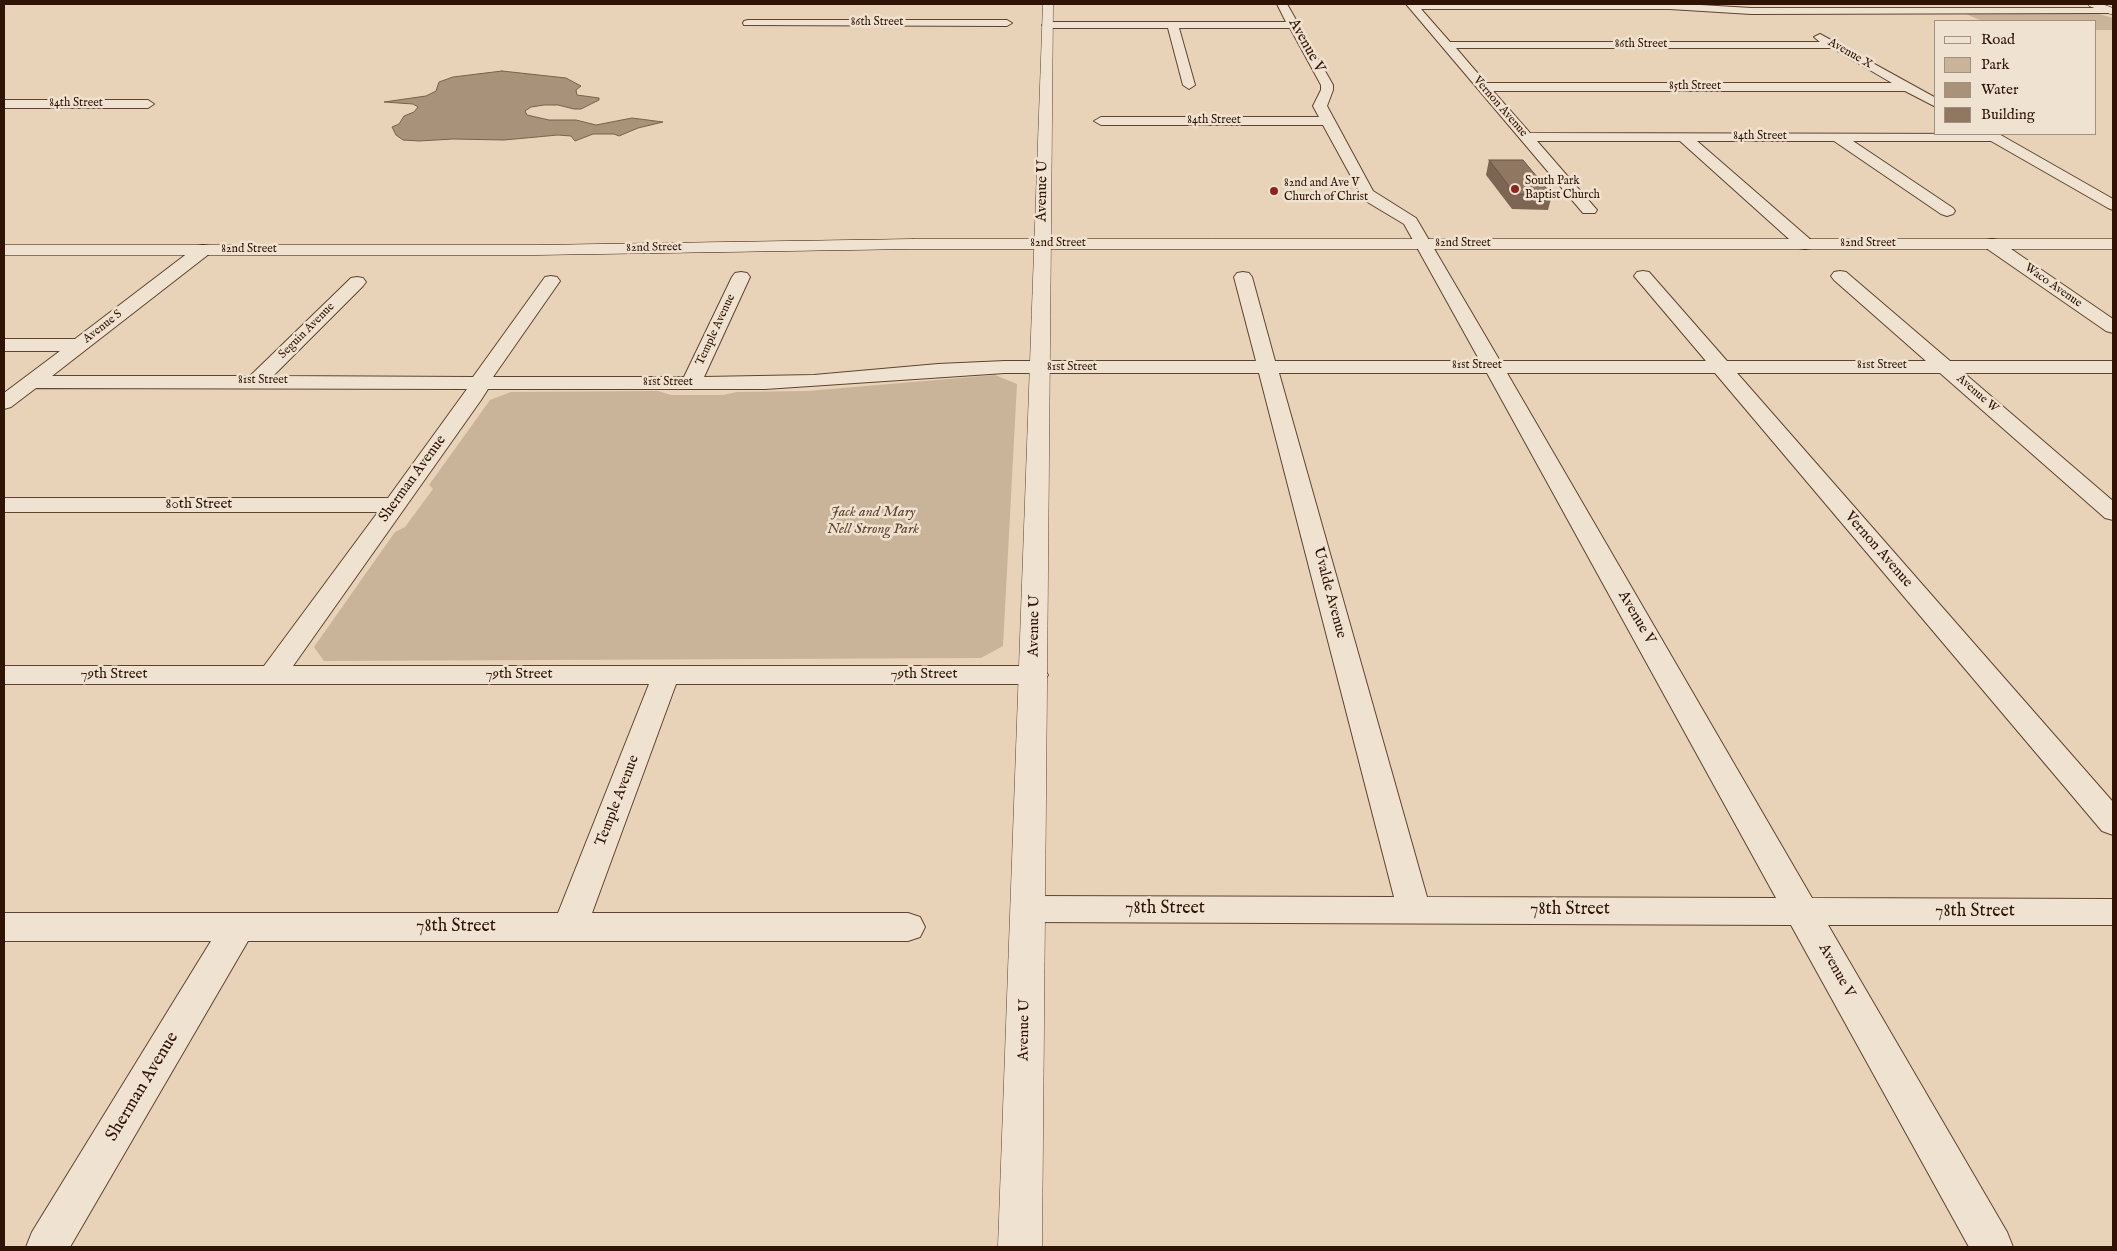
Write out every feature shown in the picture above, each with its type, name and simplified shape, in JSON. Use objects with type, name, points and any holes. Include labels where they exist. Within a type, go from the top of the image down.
[{"type":"main road","points":[[2093,4],[2112,11]]},
{"type":"main road","name":"Avenue U","points":[[1020,1247],[1048,15]]},
{"type":"main road","name":"82nd Street","points":[[4,250],[528,250],[1042,244],[2113,244]]},
{"type":"street","points":[[1763,4],[1795,22]]},
{"type":"street","points":[[1412,5],[1663,6],[1775,10],[2112,11]]},
{"type":"street","name":"Vernon Avenue","points":[[1412,5],[1589,210]]},
{"type":"street","name":"86th Street","points":[[758,9],[748,23],[1007,23]]},
{"type":"street","points":[[1048,15],[1173,25],[1289,15]]},
{"type":"street","name":"Avenue V","points":[[1289,15],[1327,85],[1327,90],[1320,106],[1369,197],[1406,217],[1424,244],[1992,1247]]},
{"type":"street","points":[[1173,25],[1189,85]]},
{"type":"street","name":"Avenue X","points":[[1810,31],[1934,102]]},
{"type":"street","name":"86th Street","points":[[1447,45],[1834,45]]},
{"type":"street","name":"85th Street","points":[[1484,87],[1907,87]]},
{"type":"street","name":"84th Street","points":[[4,104],[148,104]]},
{"type":"street","name":"84th Street","points":[[1101,121],[1327,121]]},
{"type":"street","points":[[1991,135],[2113,205]]},
{"type":"street","name":"84th Street","points":[[1526,137],[1991,135]]},
{"type":"street","points":[[1684,137],[1805,244]]},
{"type":"street","points":[[1837,137],[1947,211]]},
{"type":"street","name":"Waco Avenue","points":[[1992,244],[2113,327]]},
{"type":"street","name":"Avenue S","points":[[4,403],[203,250]]},
{"type":"street","name":"Vernon Avenue","points":[[1643,276],[2113,823]]},
{"type":"street","name":"Avenue W","points":[[1840,276],[2113,513]]},
{"type":"street","name":"Uvalde Avenue","points":[[1243,277],[1414,910]]},
{"type":"street","name":"Temple Avenue","points":[[691,383],[740,278]]},
{"type":"street","name":"Sherman Avenue","points":[[272,675],[474,396],[486,370],[551,281]]},
{"type":"street","name":"Seguin Avenue","points":[[257,381],[357,282]]},
{"type":"street","points":[[4,345],[80,345]]},
{"type":"street","name":"81st Street","points":[[32,382],[691,383],[814,381],[946,369],[1040,368],[1493,366],[2113,367]]},
{"type":"street","points":[[2087,490],[2113,490]]},
{"type":"street","name":"80th Street","points":[[4,505],[394,505]]},
{"type":"street","name":"Temple Avenue","points":[[570,927],[666,675]]},
{"type":"street","name":"79th Street","points":[[4,676],[1034,675]]},
{"type":"street","name":"78th Street","points":[[1028,909],[2113,912]]},
{"type":"street","name":"78th Street","points":[[4,927],[908,927]]},
{"type":"street","name":"Sherman Avenue","points":[[47,1247],[238,927]]},
{"type":"green space","points":[[1964,13],[2096,13],[2113,18],[2113,30],[2097,30],[2097,20],[1980,20]]},
{"type":"green space","name":"Jack and Mary Nell Strong Park","points":[[995,375],[1017,384],[1003,646],[981,658],[324,661],[314,647],[395,532],[405,527],[433,489],[429,485],[490,400],[511,392],[658,391],[671,395],[723,395],[737,392],[807,391]]},
{"type":"water","points":[[502,71],[566,78],[581,86],[576,90],[577,95],[599,98],[599,100],[581,109],[558,105],[531,107],[525,111],[527,115],[549,120],[576,120],[596,125],[632,118],[663,122],[638,128],[619,136],[614,134],[593,134],[575,141],[571,136],[558,135],[504,140],[453,139],[419,141],[403,140],[396,135],[392,127],[399,124],[404,116],[414,112],[418,107],[413,104],[384,102],[426,96],[436,91],[439,82],[453,77]]},
{"type":"building","points":[[1489,160],[1523,160],[1552,195],[1515,194]]},
{"type":"place","name":"South Park Baptist Church","points":[[1515,189]]},
{"type":"place","name":"82nd and Ave V Church of Christ","points":[[1274,191]]}]
